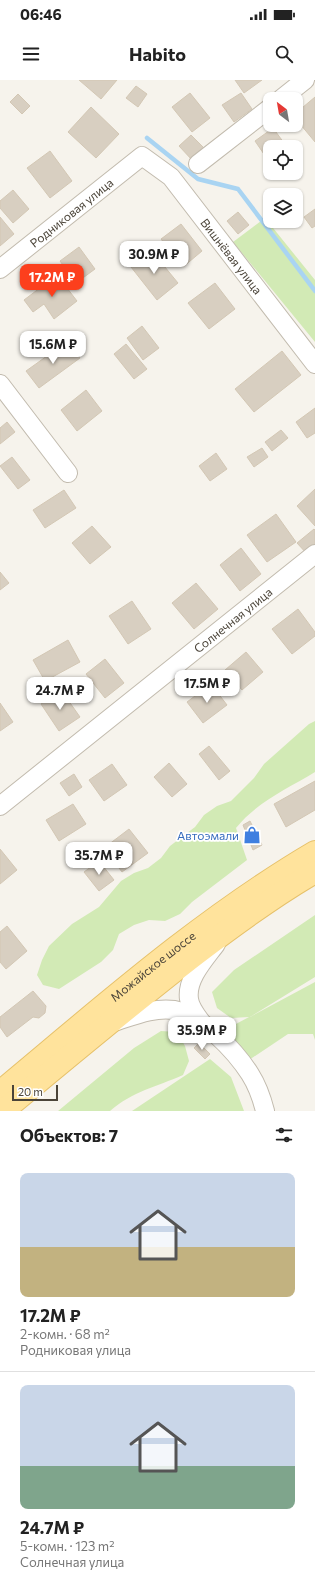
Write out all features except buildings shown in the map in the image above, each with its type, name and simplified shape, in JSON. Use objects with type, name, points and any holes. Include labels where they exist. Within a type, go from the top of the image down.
[{"type":"main road","name":"Можайское шоссе","points":[[0,1092],[151,968],[221,914],[285,870],[315,852]]},
{"type":"main road","name":"Можайское шоссе","points":[[3,1111],[160,982],[269,900],[315,872]]},
{"type":"street","points":[[290,92],[305,80]]},
{"type":"street","points":[[198,164],[263,113]]},
{"type":"street","name":"Родниковая улица","points":[[0,269],[142,156]]},
{"type":"street","name":"Вишнёвая улица","points":[[142,156],[171,177],[315,364]]},
{"type":"street","points":[[0,384],[68,473]]},
{"type":"street","name":"Солнечная улица","points":[[0,806],[315,554]]},
{"type":"street","points":[[202,1024],[193,1011],[189,998],[191,984],[200,966],[224,933]]},
{"type":"street","points":[[109,1024],[160,1009],[175,1010],[190,1016],[202,1024],[235,1054],[251,1075],[263,1101],[265,1111]]},
{"type":"green space","points":[[263,220],[263,228],[273,228],[315,280],[315,342],[233,242]]},
{"type":"green space","points":[[315,721],[315,772],[263,803],[236,828],[247,860],[192,902],[180,914],[165,921],[149,920],[134,925],[119,934],[113,950],[101,962],[59,989],[43,985],[37,975],[49,946],[72,924],[99,907],[121,881],[134,873],[148,868],[161,858],[170,846],[195,827],[204,815],[217,806],[231,801],[254,778],[264,764],[309,724]]},
{"type":"green space","points":[[315,915],[315,977],[250,1017],[315,982],[315,1040],[313,1034],[288,1034],[249,1060],[221,1032],[249,1017],[231,1018],[217,1008],[212,992],[234,970]]},
{"type":"green space","points":[[161,1031],[177,1032],[185,1046],[189,1061],[183,1075],[136,1094],[110,1111],[58,1111],[134,1048]]},
{"type":"green space","points":[[210,1059],[231,1077],[244,1111],[132,1111]]},
{"type":"waterway","points":[[147,138],[198,179],[238,189],[315,291]]},
{"type":"place","name":"Автоэмали","points":[[252,835]]}]
